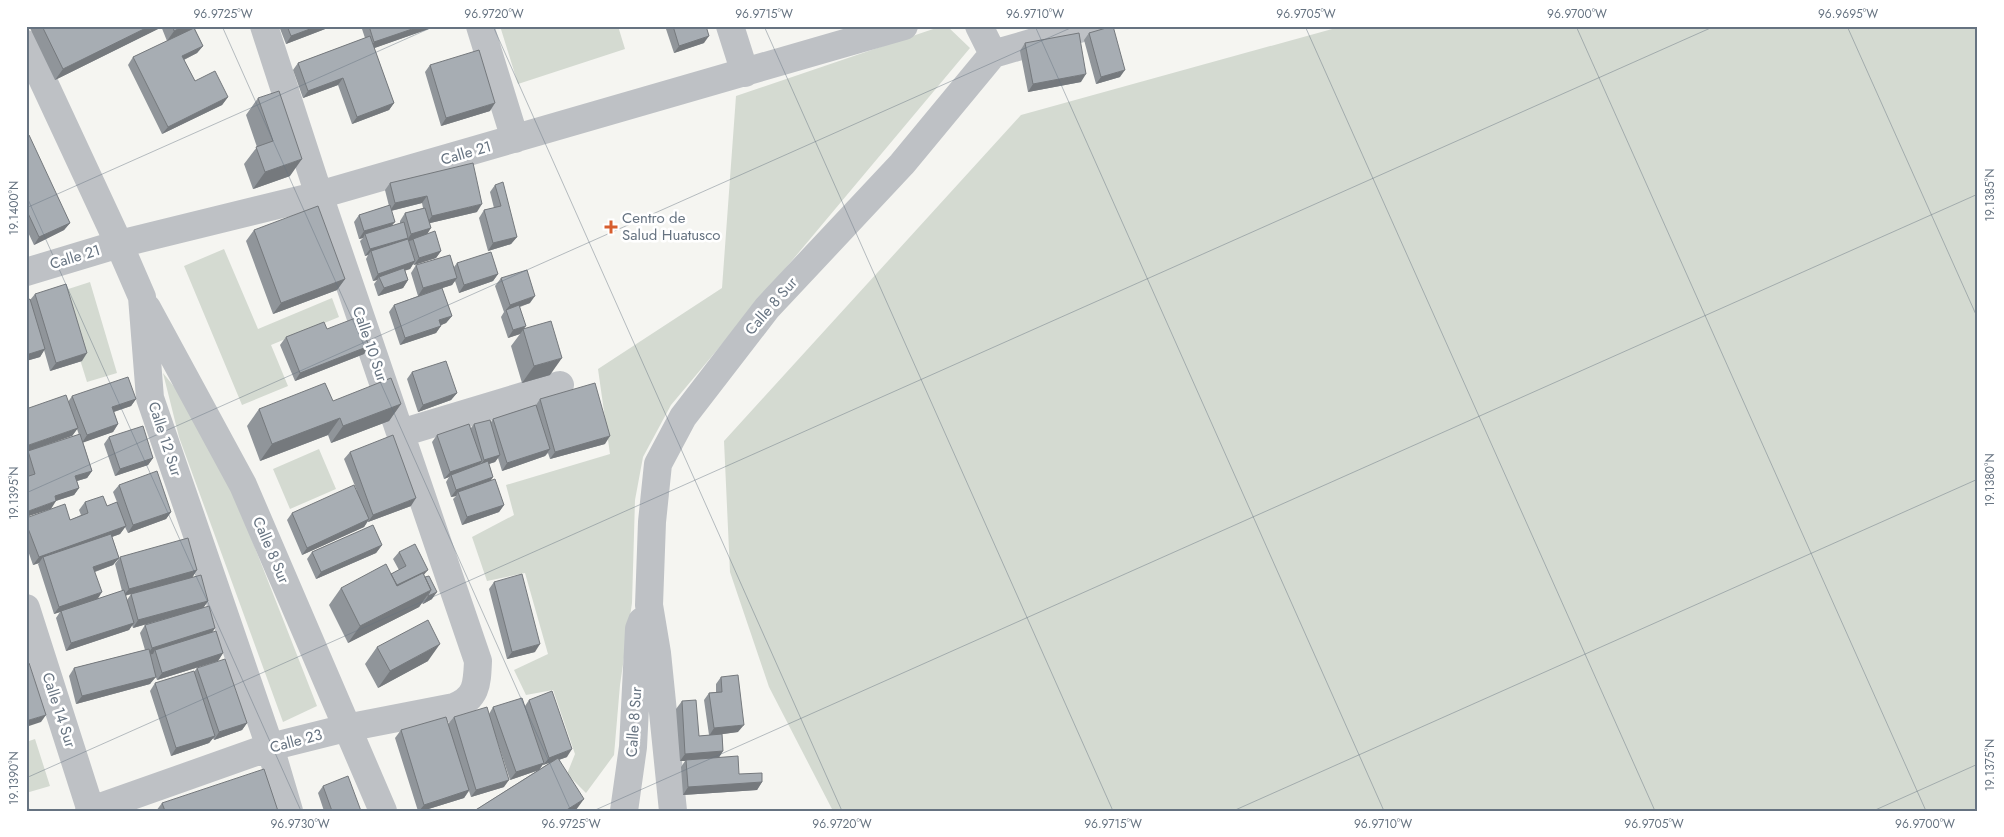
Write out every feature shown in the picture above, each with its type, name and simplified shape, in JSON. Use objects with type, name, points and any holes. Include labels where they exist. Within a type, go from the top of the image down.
[{"type":"street","name":"Calle 10 Sur","points":[[264,26],[478,661]]},
{"type":"street","points":[[480,26],[515,139]]},
{"type":"street","points":[[730,26],[745,74]]},
{"type":"street","name":"Calle 21","points":[[26,272],[119,244],[320,195],[745,74],[904,26]]},
{"type":"street","points":[[979,26],[993,54],[1089,26]]},
{"type":"street","name":"Calle 12 Sur","points":[[26,44],[142,297],[150,398],[270,747],[289,811]]},
{"type":"street","name":"Calle 8 Sur","points":[[673,811],[657,653],[649,605],[652,522],[658,464],[683,417],[767,308],[902,164],[993,54]]},
{"type":"street","name":"Calle 8 Sur","points":[[142,297],[243,485],[383,811]]},
{"type":"street","points":[[400,433],[560,385]]},
{"type":"street","name":"Calle 8 Sur","points":[[624,811],[633,747],[639,629],[649,605]]},
{"type":"street","name":"Calle 14 Sur","points":[[26,608],[90,811]]},
{"type":"street","name":"Calle 23","points":[[90,811],[270,747],[346,728],[466,703],[477,680],[478,661]]},
{"type":"shaded area","points":[[500,26],[618,26],[625,49],[518,84]]},
{"type":"shaded area","points":[[942,26],[947,26],[970,48],[671,405],[643,457],[635,500],[632,603],[620,685],[614,755],[586,793],[567,774],[575,754],[553,690],[526,695],[514,670],[548,654],[525,573],[487,581],[472,537],[514,515],[506,485],[610,454],[598,369],[722,288],[736,96]]},
{"type":"shaded area","points":[[1343,26],[1978,26],[1978,811],[833,811],[769,687],[730,572],[724,441],[1021,115]]},
{"type":"shaded area","points":[[224,249],[258,329],[332,298],[339,317],[271,345],[288,386],[242,405],[184,266]]},
{"type":"shaded area","points":[[90,282],[117,373],[87,382],[59,292]]},
{"type":"shaded area","points":[[163,373],[184,399],[232,489],[317,706],[283,722],[179,437]]},
{"type":"shaded area","points":[[319,449],[336,489],[290,509],[273,469]]},
{"type":"shaded area","points":[[35,739],[50,786],[26,793],[26,742]]},
{"type":"building","points":[[42,26],[150,26],[63,69]]},
{"type":"building","points":[[173,26],[184,26],[174,31]]},
{"type":"building","points":[[287,26],[318,26],[291,36]]},
{"type":"building","points":[[369,26],[421,26],[374,42]]},
{"type":"building","points":[[673,26],[706,26],[709,36],[679,46]]},
{"type":"building","points":[[1113,26],[1125,70],[1101,77],[1089,33]]},
{"type":"building","points":[[194,28],[203,46],[182,56],[195,81],[215,71],[228,97],[168,127],[133,57]]},
{"type":"building","points":[[1079,33],[1086,74],[1033,84],[1025,43]]},
{"type":"building","points":[[370,36],[394,103],[357,117],[343,78],[308,91],[298,63]]},
{"type":"building","points":[[479,50],[495,103],[446,118],[430,65]]},
{"type":"building","points":[[279,91],[302,159],[265,172],[256,147],[273,141],[258,98]]},
{"type":"building","points":[[29,135],[70,223],[39,237],[26,209],[26,136]]},
{"type":"building","points":[[473,163],[482,204],[432,216],[427,196],[395,203],[390,183]]},
{"type":"building","points":[[503,182],[517,237],[493,243],[484,210],[501,206],[495,185]]},
{"type":"building","points":[[390,205],[395,222],[364,231],[359,215]]},
{"type":"building","points":[[318,206],[345,279],[281,303],[254,230]]},
{"type":"building","points":[[425,208],[431,228],[411,234],[405,213]]},
{"type":"building","points":[[404,222],[408,238],[370,249],[365,234]]},
{"type":"building","points":[[435,231],[441,251],[419,258],[413,239]]},
{"type":"building","points":[[408,239],[415,261],[378,274],[371,251]]},
{"type":"building","points":[[491,252],[498,274],[464,285],[457,263]]},
{"type":"building","points":[[450,255],[457,278],[423,288],[416,265]]},
{"type":"building","points":[[404,268],[408,280],[384,288],[379,277]]},
{"type":"building","points":[[527,270],[535,296],[510,305],[501,278]]},
{"type":"building","points":[[66,284],[87,353],[56,363],[35,294]]},
{"type":"building","points":[[442,288],[452,316],[439,320],[441,326],[405,338],[394,305]]},
{"type":"building","points":[[30,299],[45,349],[26,355],[26,301]]},
{"type":"building","points":[[519,305],[526,326],[513,330],[506,310]]},
{"type":"building","points":[[358,317],[369,346],[300,373],[286,337],[324,322],[327,329]]},
{"type":"building","points":[[551,321],[562,358],[534,366],[523,329]]},
{"type":"building","points":[[446,361],[457,393],[423,405],[412,372]]},
{"type":"building","points":[[128,377],[136,399],[112,407],[118,424],[87,435],[72,396]]},
{"type":"building","points":[[391,378],[401,404],[343,426],[340,418],[272,444],[259,409],[325,383],[333,401]]},
{"type":"building","points":[[595,383],[610,436],[555,452],[540,399]]},
{"type":"building","points":[[66,395],[78,428],[26,446],[26,409]]},
{"type":"building","points":[[536,405],[550,449],[507,463],[493,419]]},
{"type":"building","points":[[490,420],[500,455],[484,460],[474,424]]},
{"type":"building","points":[[469,424],[482,461],[450,472],[437,435]]},
{"type":"building","points":[[143,426],[153,458],[120,469],[109,437]]},
{"type":"building","points":[[80,434],[92,471],[75,476],[79,488],[55,496],[56,501],[26,512],[26,477],[35,474],[28,451]]},
{"type":"building","points":[[393,435],[416,498],[373,515],[350,452]]},
{"type":"building","points":[[488,461],[493,477],[456,490],[451,475]]},
{"type":"building","points":[[157,471],[171,512],[133,525],[119,485]]},
{"type":"building","points":[[495,479],[504,505],[467,517],[458,492]]},
{"type":"building","points":[[354,485],[369,519],[307,548],[292,513]]},
{"type":"building","points":[[103,496],[107,506],[117,502],[126,526],[39,557],[26,523],[26,518],[65,504],[70,520],[88,513],[85,502]]},
{"type":"building","points":[[373,525],[382,545],[321,572],[312,552]]},
{"type":"building","points":[[111,534],[119,558],[93,567],[102,592],[59,607],[43,557]]},
{"type":"building","points":[[188,538],[197,570],[129,589],[120,557]]},
{"type":"building","points":[[415,544],[428,570],[397,585],[391,574],[406,566],[399,552]]},
{"type":"building","points":[[386,564],[397,586],[423,573],[431,590],[360,626],[341,588]]},
{"type":"building","points":[[522,574],[540,644],[512,652],[494,582]]},
{"type":"building","points":[[201,575],[208,601],[138,620],[131,594]]},
{"type":"building","points":[[429,576],[437,592],[428,596],[431,590],[425,577]]},
{"type":"building","points":[[124,590],[134,623],[71,643],[61,611]]},
{"type":"building","points":[[209,606],[215,628],[152,648],[145,625]]},
{"type":"building","points":[[428,620],[440,644],[390,671],[377,647]]},
{"type":"building","points":[[216,631],[223,653],[162,673],[155,650]]},
{"type":"building","points":[[149,649],[156,677],[82,696],[74,668]]},
{"type":"building","points":[[225,659],[247,723],[219,732],[197,668]]},
{"type":"building","points":[[29,663],[46,715],[26,721],[26,664]]},
{"type":"building","points":[[194,671],[215,736],[176,748],[155,683]]},
{"type":"building","points":[[738,675],[744,725],[714,728],[709,693],[722,692],[721,677]]},
{"type":"building","points":[[552,691],[572,749],[549,758],[529,700]]},
{"type":"building","points":[[522,698],[544,763],[516,772],[493,707]]},
{"type":"building","points":[[696,700],[699,736],[722,734],[723,751],[685,754],[682,701]]},
{"type":"building","points":[[487,707],[509,780],[476,790],[454,717]]},
{"type":"building","points":[[446,717],[469,790],[424,805],[401,730]]},
{"type":"building","points":[[738,756],[739,774],[762,773],[762,782],[688,787],[686,760]]},
{"type":"building","points":[[558,758],[584,799],[565,811],[474,811]]},
{"type":"building","points":[[264,769],[278,811],[165,811],[162,803]]},
{"type":"building","points":[[348,776],[361,811],[332,811],[323,786]]},
{"type":"place","name":"Centro de Salud Huatusco","points":[[611,227]]}]
